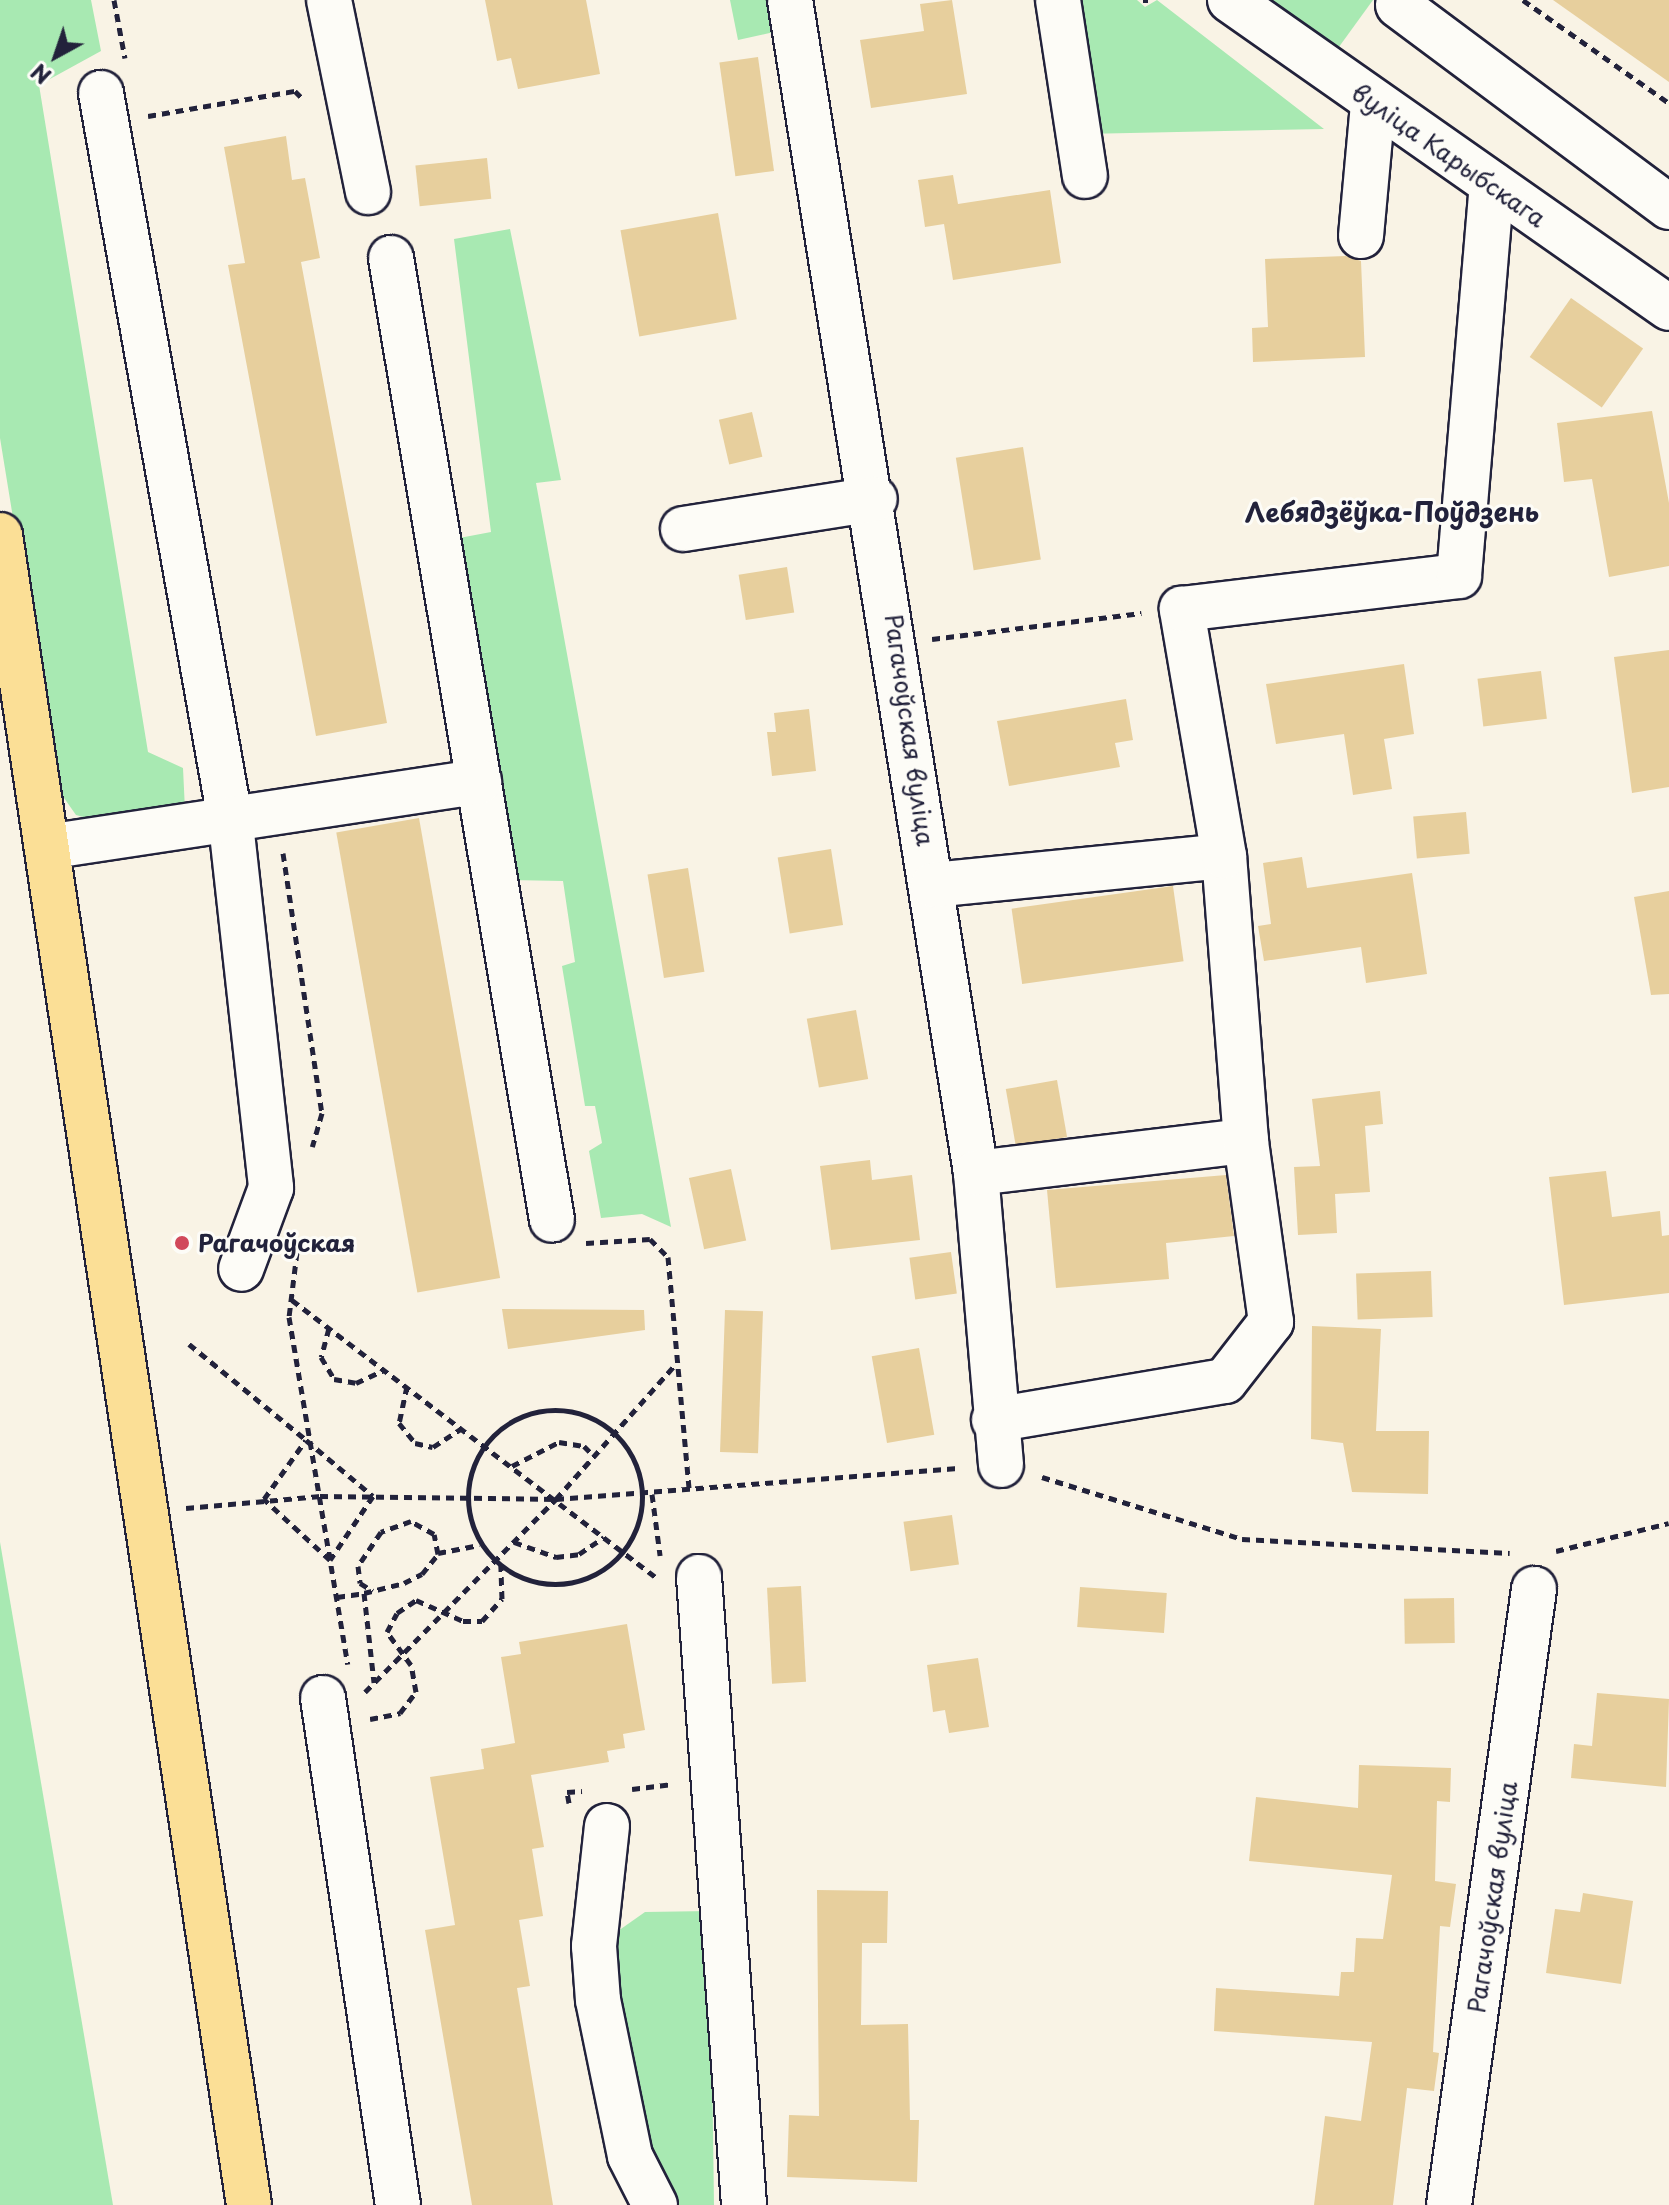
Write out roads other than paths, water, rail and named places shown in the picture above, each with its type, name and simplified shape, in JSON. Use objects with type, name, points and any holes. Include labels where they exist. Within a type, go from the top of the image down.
[{"type":"main road","points":[[0,535],[249,2205]]},
{"type":"street","points":[[329,0],[368,192]]},
{"type":"street","name":"Рагачоўская вуліца","points":[[790,0],[898,643],[976,1173],[994,1420],[1001,1465]]},
{"type":"street","points":[[1058,0],[1085,176]]},
{"type":"street","name":"вуліца Карыбскага","points":[[1230,0],[1669,308]]},
{"type":"street","points":[[1398,5],[1669,207]]},
{"type":"street","points":[[101,93],[231,824],[271,1188],[241,1269]]},
{"type":"street","points":[[1361,236],[1373,103]]},
{"type":"street","points":[[994,1420],[1225,1381],[1271,1322],[1246,1141],[1224,856],[1182,609],[1459,576],[1492,184]]},
{"type":"street","points":[[391,258],[552,1220]]},
{"type":"street","points":[[683,529],[875,499]]},
{"type":"street","points":[[47,847],[231,824],[479,782]]},
{"type":"street","points":[[933,885],[1224,856]]},
{"type":"street","points":[[976,1173],[1246,1141]]},
{"type":"street","name":"Рагачоўская вуліца","points":[[1449,2205],[1536,1564]]},
{"type":"street","points":[[681,1580],[744,2205]]},
{"type":"street","points":[[346,1698],[398,2205]]},
{"type":"street","points":[[607,1826],[594,1946],[598,2000],[630,2156],[655,2205]]},
{"type":"place","name":"Рагачоўская","points":[[182,1243]]},
{"type":"district","name":"Лебядзёўка-Поўдзень","points":[[1392,512]]}]
